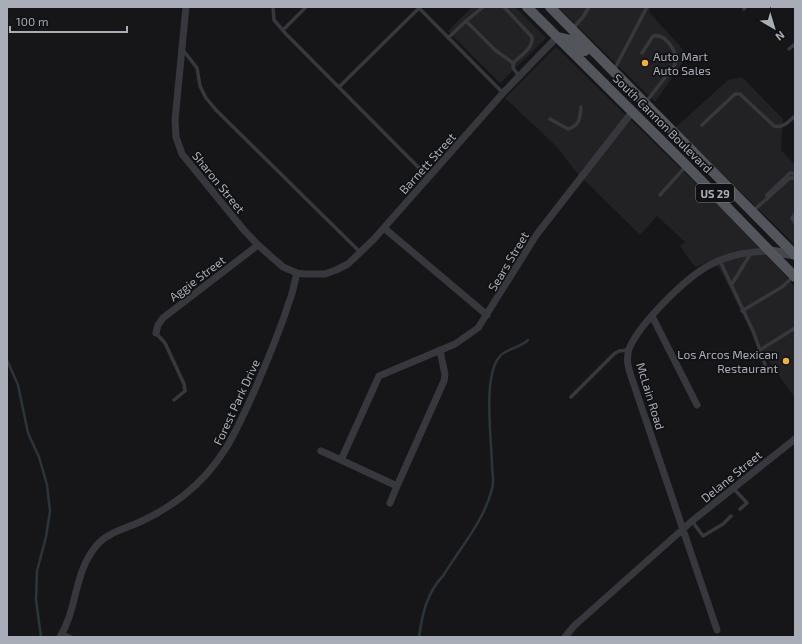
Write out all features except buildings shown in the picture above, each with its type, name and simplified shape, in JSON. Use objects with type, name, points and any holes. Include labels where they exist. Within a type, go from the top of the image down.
[{"type":"main road","name":"South Cannon Boulevard","points":[[527,7],[687,165],[794,276]]},
{"type":"main road","name":"South Cannon Boulevard","points":[[551,8],[794,252]]},
{"type":"main road","name":"US 29","points":[[557,37],[571,40],[594,58],[606,63]]},
{"type":"street","name":"Sharon Street","points":[[186,7],[175,120],[178,144],[186,160],[258,245],[283,266],[297,273]]},
{"type":"street","name":"Barnett Street","points":[[297,273],[319,274],[336,270],[348,264],[384,228],[503,93],[557,37]]},
{"type":"street","name":"Sears Street","points":[[341,460],[379,376],[455,344],[473,333],[487,315],[537,234],[632,112]]},
{"type":"street","points":[[384,228],[487,315]]},
{"type":"street","name":"Aggie Street","points":[[156,333],[158,325],[163,318],[258,245]]},
{"type":"street","name":"McLain Road","points":[[717,630],[682,531],[631,376],[627,358],[632,343],[652,316],[681,286],[707,267],[720,261],[752,251],[794,252]]},
{"type":"street","name":"Forest Park Drive","points":[[62,635],[67,626],[77,582],[85,562],[97,544],[108,536],[170,507],[195,487],[208,474],[228,446],[244,415],[274,343],[290,301],[297,273]]},
{"type":"street","points":[[652,316],[697,405]]},
{"type":"street","points":[[390,503],[444,381],[445,376],[440,350]]},
{"type":"street","name":"Delane Street","points":[[682,531],[795,439]]},
{"type":"street","points":[[321,451],[397,486]]},
{"type":"street","points":[[565,637],[574,626],[682,531]]},
{"type":"lane","points":[[273,7],[274,20],[283,30],[429,177]]},
{"type":"lane","points":[[283,30],[306,7]]},
{"type":"lane","points":[[339,87],[419,7],[503,93]]},
{"type":"lane","points":[[448,38],[483,7]]},
{"type":"lane","points":[[504,7],[525,28],[532,37],[533,42],[513,63]]},
{"type":"lane","points":[[572,29],[583,17],[589,7]]},
{"type":"lane","points":[[613,71],[647,7]]},
{"type":"lane","points":[[466,21],[495,50],[513,63],[513,68],[519,76]]},
{"type":"lane","points":[[642,53],[653,36],[657,35],[662,36],[674,50],[677,59],[674,66],[646,103]]},
{"type":"lane","points":[[789,49],[795,44]]},
{"type":"lane","points":[[182,49],[197,68],[200,86],[206,98],[216,110],[360,252]]},
{"type":"lane","points":[[702,125],[735,94],[740,94],[774,126],[780,127],[795,116]]},
{"type":"lane","points":[[550,120],[568,129],[575,127],[580,121],[581,107]]},
{"type":"lane","points":[[660,195],[687,165]]},
{"type":"lane","points":[[767,199],[767,195],[790,173],[795,174]]},
{"type":"lane","points":[[753,211],[790,178],[795,178]]},
{"type":"lane","points":[[795,214],[792,218],[795,222]]},
{"type":"lane","points":[[732,284],[752,251]]},
{"type":"lane","points":[[720,261],[732,284],[767,370]]},
{"type":"lane","points":[[742,311],[782,287],[794,276]]},
{"type":"lane","points":[[760,350],[795,328]]},
{"type":"lane","points":[[156,333],[165,343],[184,384],[185,391],[174,400]]},
{"type":"lane","points":[[571,397],[614,354],[619,351],[629,350]]},
{"type":"lane","points":[[733,488],[747,503],[740,509]]},
{"type":"lane","points":[[692,522],[703,536],[723,524],[731,516]]},
{"type":"lane","points":[[62,635],[71,637]]},
{"type":"shaded area","points":[[472,7],[515,7],[546,38],[500,83],[448,31]]},
{"type":"shaded area","points":[[558,7],[651,7],[649,12],[688,55],[655,102]]},
{"type":"shaded area","points":[[556,47],[722,209],[771,259],[795,287],[795,398],[761,351],[722,273],[713,260],[695,267],[680,246],[685,242],[657,216],[640,235],[577,173],[557,147],[505,98]]},
{"type":"shaded area","points":[[742,77],[783,119],[781,150],[795,165],[795,245],[675,128],[728,80]]},
{"type":"waterway","points":[[419,637],[422,620],[429,597],[437,582],[443,576],[471,534],[483,512],[492,489],[493,478],[489,409],[491,378],[494,365],[500,356],[528,340]]},
{"type":"waterway","points":[[7,360],[18,385],[28,433],[39,457],[47,485],[50,511],[46,537],[37,571],[36,600],[41,637]]},
{"type":"place","name":"Auto Mart Auto Sales","points":[[645,63]]},
{"type":"place","name":"Los Arcos Mexican Restaurant","points":[[786,361]]}]
